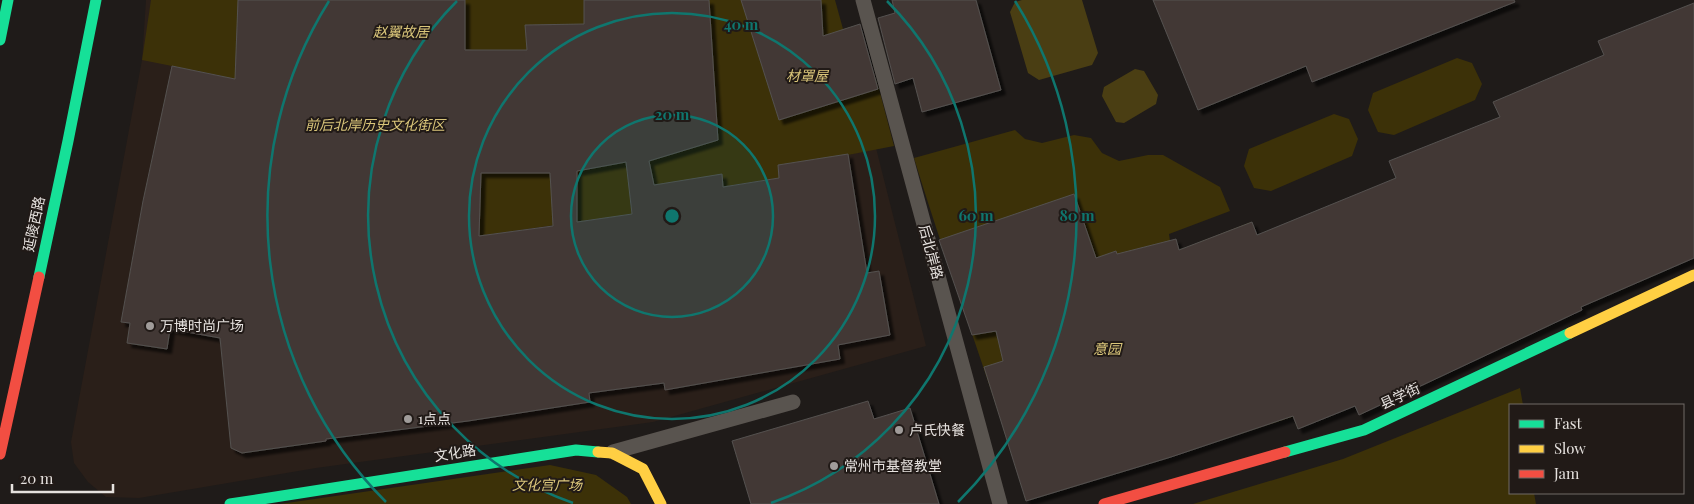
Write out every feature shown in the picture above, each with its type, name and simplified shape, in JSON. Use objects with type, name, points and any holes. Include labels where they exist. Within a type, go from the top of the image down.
[{"type":"street","points":[[0,40],[8,0]]},
{"type":"street","name":"延陵西路","points":[[0,454],[66,150],[96,0]]},
{"type":"street","name":"县学街","points":[[1104,504],[1364,430],[1694,275]]},
{"type":"street","name":"文化路","points":[[230,504],[576,450],[612,453],[642,469],[662,504]]},
{"type":"lane","name":"后北岸路","points":[[863,0],[1000,504]]},
{"type":"lane","points":[[612,453],[793,402]]},
{"type":"lane","points":[[325,488],[328,504]]},
{"type":"shaded area","points":[[146,0],[223,0],[627,190],[848,155],[876,148],[926,346],[653,422],[316,468],[139,498],[106,497],[88,482],[74,463],[71,442],[142,60]]},
{"type":"shaded area","points":[[1022,0],[1082,0],[1098,53],[1092,65],[1039,80],[1028,73],[1010,12],[1015,2]]},
{"type":"shaded area","points":[[1135,69],[1144,71],[1158,95],[1156,104],[1124,123],[1116,122],[1102,96],[1104,87]]},
{"type":"green space","name":"前后北岸历史文化街区","points":[[151,0],[835,0],[843,29],[858,25],[879,89],[894,146],[848,155],[779,178],[630,201],[632,214],[373,251],[206,152],[222,76],[142,60]]},
{"type":"green space","points":[[1457,58],[1472,63],[1482,84],[1475,100],[1394,135],[1378,132],[1368,110],[1373,93]]},
{"type":"green space","points":[[1334,114],[1349,119],[1358,139],[1352,156],[1271,191],[1254,188],[1244,166],[1249,149]]},
{"type":"green space","name":"意园","points":[[1015,130],[1025,139],[1042,143],[1074,135],[1091,138],[1102,153],[1119,161],[1148,155],[1163,155],[1220,187],[1230,211],[1169,234],[1170,241],[1176,240],[1179,250],[1251,222],[1269,267],[1298,429],[1293,417],[1026,501],[914,158]]},
{"type":"green space","points":[[1520,388],[1523,404],[1509,404],[1509,494],[1534,494],[1536,504],[1193,504],[1343,459]]},
{"type":"green space","name":"文化宫广场","points":[[550,465],[596,475],[627,497],[631,504],[280,504]]},
{"type":"building","points":[[238,0],[465,0],[465,50],[527,50],[525,25],[584,24],[584,0],[709,0],[718,140],[649,161],[654,185],[722,174],[723,187],[779,178],[778,165],[848,154],[867,273],[879,271],[890,335],[838,345],[840,359],[665,390],[664,383],[589,393],[590,402],[468,421],[326,439],[326,441],[242,453],[231,448],[220,338],[170,329],[167,349],[127,343],[130,323],[121,322],[143,201],[172,66],[235,79]],"holes":[[[626,162],[632,214],[577,222],[577,171]],[[481,173],[550,173],[553,226],[479,236]]]},
{"type":"building","name":"材罩屋","points":[[741,0],[821,0],[823,36],[860,24],[878,89],[779,120]]},
{"type":"building","points":[[892,0],[976,0],[1001,90],[922,112],[913,78],[895,84],[878,18],[895,13]]},
{"type":"building","points":[[1153,0],[1514,0],[1515,2],[1312,82],[1306,66],[1198,110]]},
{"type":"building","points":[[1694,3],[1694,258],[1581,307],[1582,310],[1359,415],[1355,406],[1298,429],[1293,416],[1171,457],[1026,501],[984,367],[1003,361],[996,331],[972,335],[939,240],[1074,194],[1096,258],[1116,251],[1117,254],[1176,239],[1179,250],[1252,222],[1257,235],[1396,178],[1389,161],[1500,117],[1493,102],[1604,55],[1598,41]]},
{"type":"building","name":"常州市基督教堂","points":[[868,401],[874,419],[910,408],[939,504],[751,504],[732,441]]},
{"type":"traffic: fast","points":[[0,40],[8,0]]},
{"type":"traffic: fast","points":[[39,277],[96,0]]},
{"type":"traffic: fast","points":[[1285,452],[1364,430],[1570,333]]},
{"type":"traffic: fast","points":[[230,504],[576,450],[598,452]]},
{"type":"traffic: slow","points":[[1570,333],[1694,275]]},
{"type":"traffic: slow","points":[[598,452],[612,453],[643,469],[661,504]]},
{"type":"traffic: jam","points":[[0,454],[39,277]]},
{"type":"traffic: jam","points":[[1104,504],[1285,452]]},
{"type":"place","name":"万博时尚广场","points":[[150,326]]},
{"type":"place","name":"1点点","points":[[408,419]]},
{"type":"place","name":"卢氏快餐","points":[[899,430]]},
{"type":"place","name":"常州市基督教堂","points":[[834,466]]},
{"type":"park label","name":"赵翼故居","points":[[401,32]]}]
